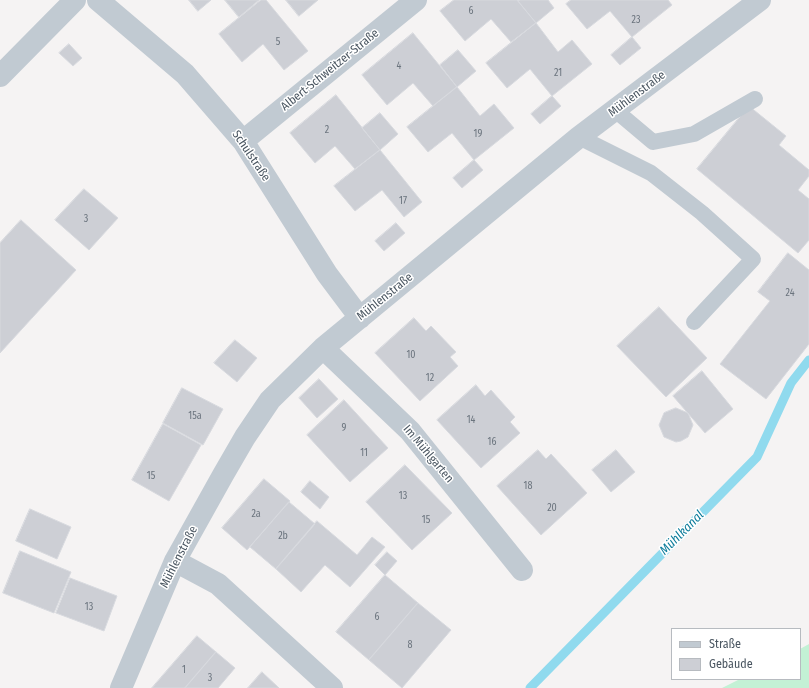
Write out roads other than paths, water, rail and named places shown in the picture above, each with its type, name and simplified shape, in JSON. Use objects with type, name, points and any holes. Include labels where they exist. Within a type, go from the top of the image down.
[{"type":"street","points":[[0,76],[75,0]]},
{"type":"street","name":"Schulstraße","points":[[98,0],[185,74],[243,141],[326,274],[360,318]]},
{"type":"street","name":"Albert-Schweitzer-Straße","points":[[243,141],[416,0]]},
{"type":"street","name":"Mühlenstraße","points":[[121,688],[175,561],[245,437],[270,400],[323,348],[579,137],[760,0]]},
{"type":"street","name":"Im Mühlgarten","points":[[323,348],[410,431],[522,570]]},
{"type":"street","points":[[175,561],[218,584],[332,688]]},
{"type":"lane","points":[[615,110],[653,142],[694,134],[755,99]]},
{"type":"lane","points":[[579,137],[651,173],[702,213],[753,259],[694,322]]},
{"type":"waterway","name":"Mühlkanal","points":[[530,688],[757,457],[791,383],[809,360]]}]
